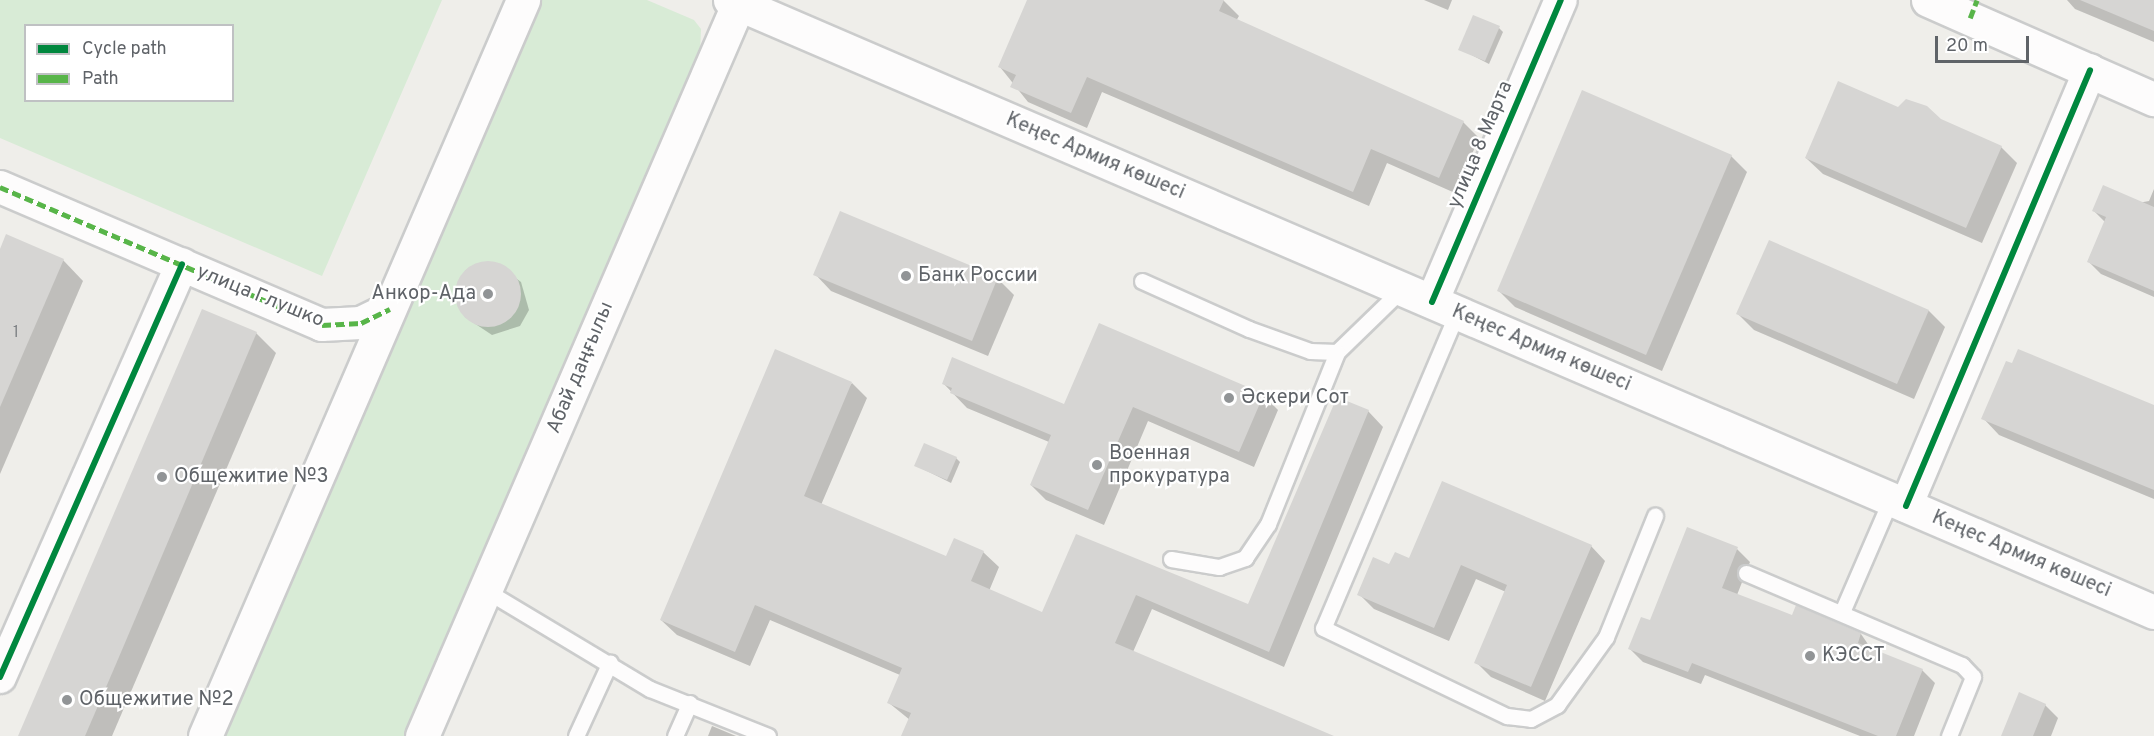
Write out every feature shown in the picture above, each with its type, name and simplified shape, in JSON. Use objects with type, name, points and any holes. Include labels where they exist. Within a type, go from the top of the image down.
[{"type":"main road","points":[[205,736],[523,0]]},
{"type":"main road","points":[[1928,0],[1973,9],[2090,70],[2154,99]]},
{"type":"main road","name":"Кеңес Армия көшесі","points":[[736,1],[2154,612]]},
{"type":"main road","name":"Абай даңғылы","points":[[422,736],[736,1]]},
{"type":"street","name":"улица 8 Марта","points":[[1444,307],[1561,0]]},
{"type":"street","points":[[1898,502],[2090,70]]},
{"type":"street","name":"улица Глушко","points":[[0,187],[322,325],[361,323],[390,309]]},
{"type":"street","points":[[0,677],[182,264]]},
{"type":"lane","points":[[1142,281],[1250,329],[1310,351],[1337,352]]},
{"type":"lane","points":[[1171,559],[1220,567],[1245,558],[1268,524],[1337,352],[1402,289]]},
{"type":"lane","points":[[1444,307],[1323,628],[1507,716],[1531,719],[1557,705],[1606,637],[1655,516]]},
{"type":"lane","points":[[1842,612],[1898,502]]},
{"type":"lane","points":[[1746,573],[1962,665],[1973,677],[1949,736]]},
{"type":"lane","points":[[485,590],[610,662],[650,688],[768,736]]},
{"type":"lane","points":[[576,736],[610,662]]},
{"type":"lane","points":[[675,736],[690,703]]},
{"type":"green space","points":[[0,0],[442,0],[322,276],[0,138]]},
{"type":"green space","points":[[541,0],[647,0],[694,20],[701,29],[700,54],[406,736],[219,736]]},
{"type":"building","points":[[1027,0],[1224,0],[1219,11],[1464,121],[1439,178],[1371,149],[1353,192],[1087,77],[1071,113],[1010,87],[1016,75],[998,67]]},
{"type":"building","points":[[2080,0],[2154,0],[2154,31]]},
{"type":"building","points":[[1473,15],[1500,26],[1485,61],[1458,50]]},
{"type":"building","points":[[1838,81],[1898,107],[1906,99],[1927,106],[1941,119],[2002,146],[1966,228],[1805,158]]},
{"type":"building","points":[[1582,90],[1732,155],[1646,355],[1497,291]]},
{"type":"building","points":[[2103,185],[2154,207],[2154,291],[2087,262],[2106,217],[2092,211]]},
{"type":"building","name":"Банк России","points":[[840,211],[998,277],[972,341],[813,275]]},
{"type":"building","points":[[6,234],[64,259],[0,407],[0,249]]},
{"type":"building","points":[[1769,240],[1929,310],[1897,384],[1736,314]]},
{"type":"building","name":"Анкор-Ада","points":[[494,261],[512,270],[519,281],[521,294],[519,307],[512,318],[501,325],[482,327],[464,318],[457,307],[455,288],[464,270],[475,263]]},
{"type":"building","name":"Общежитие №3","points":[[202,309],[257,332],[85,736],[18,736]]},
{"type":"building","points":[[1099,323],[1264,394],[1239,452],[1133,407],[1088,510],[1030,485],[1051,435],[950,393],[952,388],[942,384],[952,357],[1064,404]]},
{"type":"building","points":[[775,349],[852,382],[804,496],[946,556],[954,538],[984,551],[971,581],[1042,612],[1076,534],[1248,604],[1337,397],[1369,410],[1269,652],[1136,595],[1115,643],[1334,736],[901,736],[911,713],[887,703],[902,668],[755,605],[735,652],[660,620]]},
{"type":"building","points":[[2018,349],[2154,405],[2154,490],[1981,419],[2006,361],[2012,363]]},
{"type":"building","points":[[924,443],[957,457],[947,480],[914,466]]},
{"type":"building","points":[[1442,481],[1592,545],[1531,687],[1474,663],[1507,585],[1461,565],[1434,628],[1357,595],[1373,557],[1389,564],[1395,552],[1409,558]]},
{"type":"building","points":[[1687,527],[1738,547],[1722,588],[1792,615],[1796,605],[1861,633],[1858,643],[1923,669],[1896,736],[1878,736],[1692,663],[1688,672],[1628,649],[1641,617],[1650,620]]},
{"type":"building","points":[[2019,692],[2046,704],[2033,736],[2001,736]]},
{"type":"marked path","points":[[1970,18],[1977,0]]},
{"type":"marked path","points":[[0,187],[322,325],[361,323],[390,309]]},
{"type":"cycle path","points":[[1432,302],[1561,0]]},
{"type":"cycle path","points":[[1906,506],[2090,70]]},
{"type":"cycle path","points":[[0,677],[182,264]]},
{"type":"place","name":"Банк России","points":[[906,276]]},
{"type":"place","name":"Анкор-Ада","points":[[488,294]]},
{"type":"place","name":"Әскери Сот","points":[[1229,398]]},
{"type":"place","name":"Военная прокуратура","points":[[1097,465]]},
{"type":"place","name":"Общежитие №3","points":[[162,477]]},
{"type":"place","name":"КЭССТ","points":[[1810,656]]},
{"type":"place","name":"Общежитие №2","points":[[67,700]]}]
